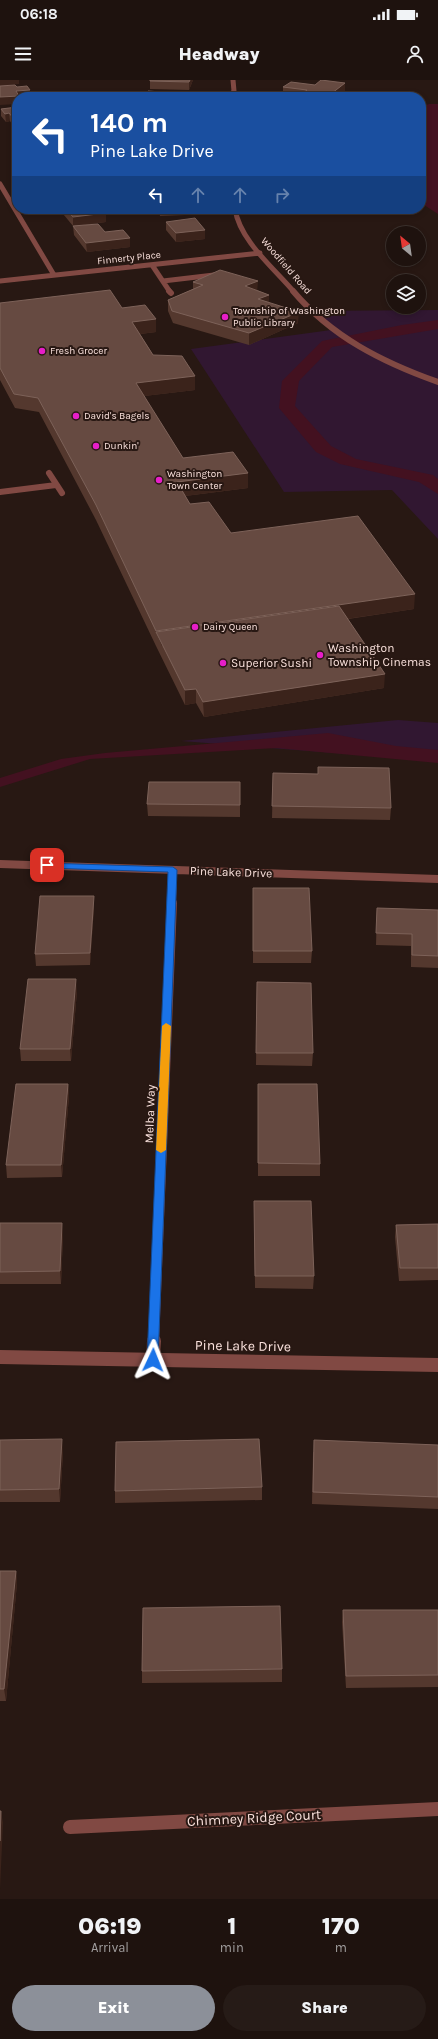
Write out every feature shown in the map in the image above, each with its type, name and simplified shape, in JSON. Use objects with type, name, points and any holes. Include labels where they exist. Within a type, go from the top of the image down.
[{"type":"street","points":[[233,80],[233,92]]},
{"type":"street","points":[[0,184],[12,204]]},
{"type":"street","points":[[18,214],[54,275]]},
{"type":"street","name":"Woodfield Road","points":[[236,214],[239,223],[260,253],[317,317],[339,335],[384,361],[438,382]]},
{"type":"street","name":"Finnerty Place","points":[[0,281],[260,253]]},
{"type":"street","points":[[152,265],[171,293]]},
{"type":"street","points":[[163,281],[214,275]]},
{"type":"street","points":[[50,473],[62,493]]},
{"type":"street","points":[[0,492],[56,484]]},
{"type":"street","name":"Pine Lake Drive","points":[[0,864],[438,879]]},
{"type":"street","name":"Melba Way","points":[[153,1360],[173,870]]},
{"type":"street","name":"Pine Lake Drive","points":[[0,1356],[438,1365]]},
{"type":"street","name":"Chimney Ridge Court","points":[[70,1827],[438,1809]]},
{"type":"shaded area","points":[[438,104],[438,214],[426,206],[426,105]]},
{"type":"shaded area","points":[[386,310],[386,314],[426,314],[426,310],[438,310],[438,539],[392,490],[284,492],[191,349],[331,330],[313,311]]},
{"type":"shaded area","points":[[438,320],[438,329],[332,347],[299,381],[295,406],[331,446],[356,459],[433,475],[438,479],[438,494],[419,482],[340,464],[316,452],[279,408],[282,381],[322,341],[402,325]]},
{"type":"shaded area","points":[[398,720],[438,723],[438,761],[181,741]]},
{"type":"shaded area","points":[[328,733],[396,746],[438,750],[438,763],[277,748],[90,759],[0,787],[0,778],[61,759],[105,753]]},
{"type":"building","points":[[150,80],[190,80],[189,82]]},
{"type":"building","points":[[321,80],[345,83],[333,92],[304,92],[307,90],[283,87],[291,82],[315,85]]},
{"type":"building","points":[[0,86],[27,86],[30,90],[16,91],[12,92],[12,96],[0,97]]},
{"type":"building","points":[[12,108],[12,117],[9,113],[5,114],[1,109]]},
{"type":"building","points":[[70,214],[98,214],[73,217]]},
{"type":"building","points":[[195,218],[205,230],[176,233],[166,222]]},
{"type":"building","points":[[98,224],[105,232],[123,230],[130,238],[86,243],[73,226]]},
{"type":"building","name":"Township of Washington Public Library","points":[[220,270],[258,281],[245,286],[269,295],[258,299],[299,312],[249,333],[172,311],[168,300],[203,285],[193,282]]},
{"type":"building","name":"Washington Town Center","points":[[110,290],[122,308],[145,305],[156,319],[132,322],[153,355],[182,356],[195,376],[136,383],[183,458],[233,452],[248,473],[177,482],[190,504],[209,502],[231,533],[358,516],[415,594],[156,631],[96,505],[38,398],[14,394],[0,368],[0,303]]},
{"type":"building","points":[[339,606],[385,674],[203,702],[196,689],[185,690],[156,632]]},
{"type":"building","points":[[318,767],[389,768],[391,808],[272,806],[273,773],[318,774]]},
{"type":"building","points":[[149,782],[240,782],[240,805],[147,804]]},
{"type":"building","points":[[253,888],[309,888],[312,951],[253,951]]},
{"type":"building","points":[[40,896],[94,896],[90,953],[35,954]]},
{"type":"building","points":[[377,908],[438,910],[438,956],[412,955],[412,934],[376,933]]},
{"type":"building","points":[[28,979],[76,979],[70,1049],[20,1049]]},
{"type":"building","points":[[257,982],[311,983],[313,1053],[256,1053]]},
{"type":"building","points":[[16,1084],[68,1084],[61,1165],[6,1165]]},
{"type":"building","points":[[258,1084],[317,1084],[320,1164],[258,1163]]},
{"type":"building","points":[[254,1201],[311,1201],[314,1276],[255,1276]]},
{"type":"building","points":[[0,1223],[62,1223],[60,1271],[0,1272]]},
{"type":"building","points":[[438,1224],[438,1268],[400,1268],[396,1225]]},
{"type":"building","points":[[62,1439],[59,1489],[0,1490],[0,1440]]},
{"type":"building","points":[[259,1439],[262,1487],[115,1491],[116,1442]]},
{"type":"building","points":[[314,1440],[438,1445],[438,1497],[313,1492]]},
{"type":"building","points":[[0,1571],[16,1571],[4,1689],[0,1689]]},
{"type":"building","points":[[280,1606],[282,1669],[142,1671],[143,1608]]},
{"type":"building","points":[[343,1610],[438,1610],[438,1675],[346,1676]]},
{"type":"building","points":[[0,1811],[1,1811],[0,1841]]},
{"type":"slow traffic","points":[[161,1150],[166,1026]]},
{"type":"place","name":"Township of Washington Public Library","points":[[225,317]]},
{"type":"place","name":"Fresh Grocer","points":[[42,351]]},
{"type":"place","name":"David's Bagels","points":[[76,416]]},
{"type":"place","name":"Dunkin'","points":[[96,446]]},
{"type":"place","name":"Washington Town Center","points":[[159,480]]},
{"type":"place","name":"Dairy Queen","points":[[195,627]]},
{"type":"place","name":"Washington Township Cinemas","points":[[320,655]]},
{"type":"place","name":"Superior Sushi","points":[[223,663]]},
{"type":"route","points":[[47,865],[173,870],[153,1360]]}]
